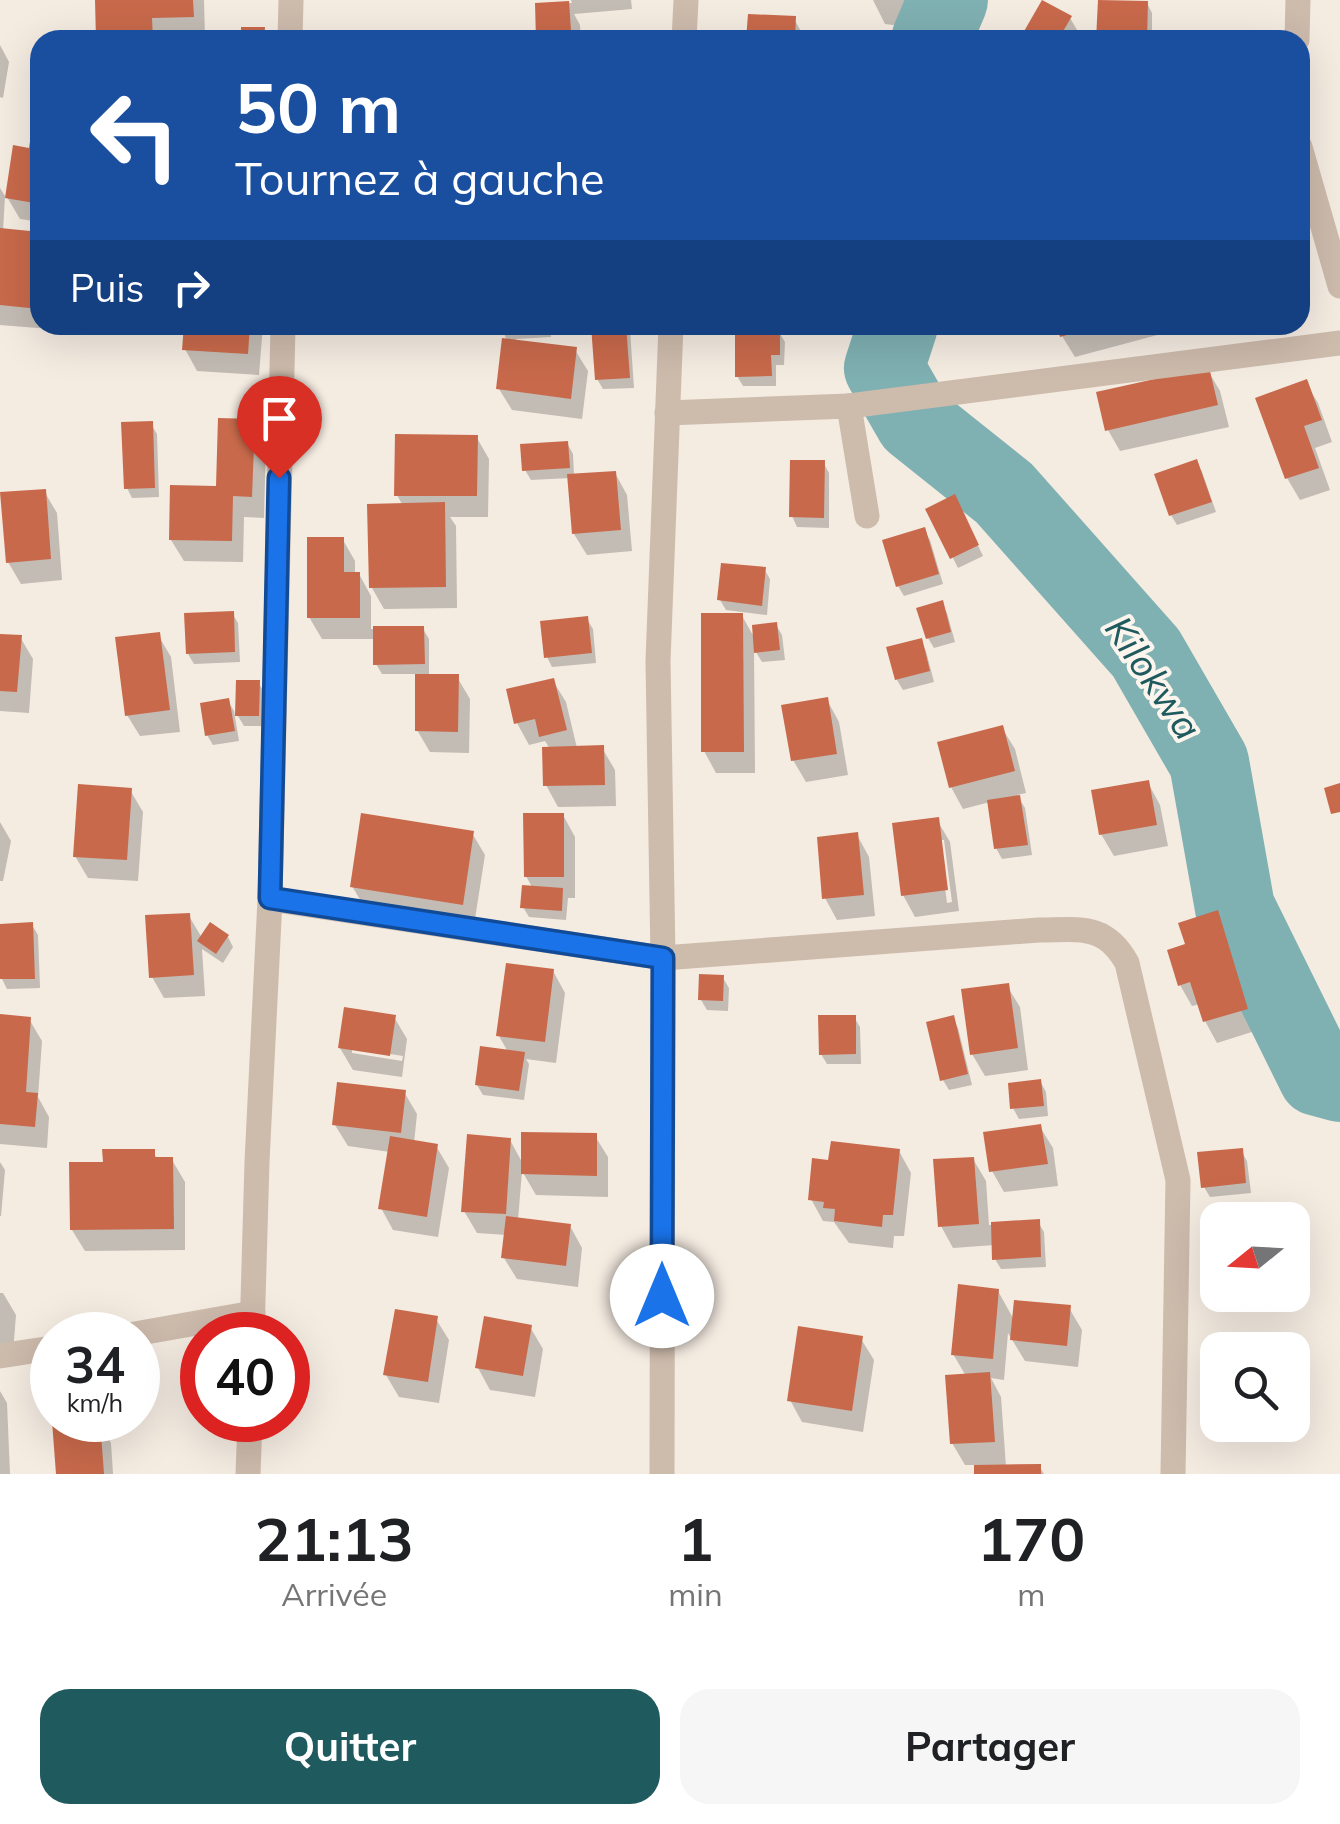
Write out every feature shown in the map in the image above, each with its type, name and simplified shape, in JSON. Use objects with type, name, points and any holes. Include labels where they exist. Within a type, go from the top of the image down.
[{"type":"street","points":[[290,30],[291,0]]},
{"type":"street","points":[[684,30],[686,0]]},
{"type":"street","points":[[1297,30],[1298,0]]},
{"type":"street","points":[[1310,182],[1340,286]]},
{"type":"street","points":[[252,1312],[270,898],[283,335]]},
{"type":"street","points":[[662,1474],[663,958],[658,660],[671,335]]},
{"type":"street","points":[[667,412],[860,405],[1340,343]]},
{"type":"street","points":[[860,405],[867,516]]},
{"type":"street","points":[[270,898],[663,958],[1039,930],[1086,930],[1116,944],[1126,963],[1178,1180],[1172,1474]]},
{"type":"street","points":[[0,1356],[30,1351]]},
{"type":"street","points":[[248,1474],[249,1442]]},
{"type":"building","points":[[95,0],[193,0],[194,17],[152,18],[153,30],[96,30]]},
{"type":"building","points":[[1042,0],[1072,16],[1064,30],[1025,30]]},
{"type":"building","points":[[1098,0],[1148,1],[1147,30],[1096,30]]},
{"type":"building","points":[[569,1],[571,30],[536,30],[535,3]]},
{"type":"building","points":[[748,14],[796,16],[795,30],[747,30]]},
{"type":"building","points":[[241,27],[265,27],[265,30]]},
{"type":"building","points":[[30,141],[30,202],[5,198],[13,145],[29,148]]},
{"type":"building","points":[[0,228],[30,231],[30,308],[0,305]]},
{"type":"building","points":[[183,335],[249,335],[248,354],[182,350]]},
{"type":"building","points":[[592,335],[627,335],[630,378],[595,380]]},
{"type":"building","points":[[735,335],[780,335],[780,355],[771,355],[772,376],[735,377]]},
{"type":"building","points":[[502,338],[577,347],[571,399],[496,389]]},
{"type":"building","points":[[1209,367],[1218,405],[1105,431],[1096,392]]},
{"type":"building","points":[[1307,379],[1322,420],[1304,426],[1319,468],[1285,479],[1255,398]]},
{"type":"building","points":[[218,418],[255,419],[252,497],[233,496],[232,541],[169,540],[170,485],[216,486]]},
{"type":"building","points":[[153,421],[155,488],[124,489],[121,422]]},
{"type":"building","points":[[395,434],[478,435],[477,496],[394,496]]},
{"type":"building","points":[[568,441],[570,468],[522,471],[520,444]]},
{"type":"building","points":[[1197,459],[1212,502],[1169,516],[1154,474]]},
{"type":"building","points":[[790,460],[825,460],[824,518],[789,517]]},
{"type":"building","points":[[616,471],[621,530],[572,534],[567,474]]},
{"type":"building","points":[[46,489],[51,559],[6,563],[0,492]]},
{"type":"building","points":[[955,494],[979,545],[950,559],[925,509]]},
{"type":"building","points":[[445,502],[446,587],[369,588],[367,504]]},
{"type":"building","points":[[925,527],[939,574],[896,587],[882,540]]},
{"type":"building","points":[[307,537],[344,537],[344,572],[360,572],[360,618],[307,618]]},
{"type":"building","points":[[721,563],[766,567],[762,606],[717,600]]},
{"type":"building","points":[[943,600],[951,632],[926,639],[916,608]]},
{"type":"building","points":[[234,611],[235,652],[186,654],[184,613]]},
{"type":"building","points":[[701,613],[743,613],[744,752],[701,752]]},
{"type":"building","points":[[588,616],[592,653],[544,658],[540,621]]},
{"type":"building","points":[[777,622],[780,650],[754,653],[752,625]]},
{"type":"building","points":[[373,626],[424,626],[425,664],[373,665]]},
{"type":"building","points":[[160,632],[170,710],[125,716],[115,637]]},
{"type":"building","points":[[0,634],[22,635],[17,692],[0,691]]},
{"type":"building","points":[[922,638],[930,671],[895,680],[886,647]]},
{"type":"building","points":[[415,674],[459,674],[458,732],[415,731]]},
{"type":"building","points":[[554,678],[567,730],[539,737],[535,719],[514,724],[506,689]]},
{"type":"building","points":[[236,680],[260,680],[259,716],[235,716]]},
{"type":"building","points":[[828,697],[837,754],[791,761],[781,705]]},
{"type":"building","points":[[229,698],[235,731],[205,736],[200,703]]},
{"type":"building","points":[[1003,725],[1015,771],[949,788],[937,742]]},
{"type":"building","points":[[604,745],[605,785],[543,786],[542,747]]},
{"type":"building","points":[[1149,780],[1157,825],[1099,835],[1091,790]]},
{"type":"building","points":[[1340,783],[1340,812],[1331,814],[1324,788]]},
{"type":"building","points":[[78,784],[132,788],[127,860],[73,857]]},
{"type":"building","points":[[1020,795],[1028,845],[994,849],[987,800]]},
{"type":"building","points":[[361,813],[474,831],[463,905],[350,887]]},
{"type":"building","points":[[523,813],[564,813],[564,877],[524,877]]},
{"type":"building","points":[[939,817],[948,890],[901,896],[892,823]]},
{"type":"building","points":[[858,832],[864,895],[822,899],[817,837]]},
{"type":"building","points":[[522,885],[563,888],[562,911],[520,908]]},
{"type":"building","points":[[1218,910],[1248,1009],[1203,1022],[1190,982],[1178,986],[1167,950],[1185,944],[1178,923]]},
{"type":"building","points":[[190,913],[194,975],[149,978],[145,915]]},
{"type":"building","points":[[33,922],[35,979],[0,979],[0,924]]},
{"type":"building","points":[[210,922],[229,935],[216,954],[197,941]]},
{"type":"building","points":[[506,963],[554,969],[545,1042],[496,1036]]},
{"type":"building","points":[[699,974],[724,975],[723,1001],[698,1000]]},
{"type":"building","points":[[1009,983],[1018,1048],[970,1055],[961,989]]},
{"type":"building","points":[[344,1007],[396,1015],[390,1056],[338,1048]]},
{"type":"building","points":[[0,1014],[31,1017],[26,1092],[38,1093],[35,1127],[0,1124]]},
{"type":"building","points":[[818,1015],[856,1015],[856,1054],[819,1055]]},
{"type":"building","points":[[954,1015],[968,1074],[940,1081],[926,1022]]},
{"type":"building","points":[[480,1046],[525,1052],[519,1091],[475,1085]]},
{"type":"building","points":[[1041,1079],[1044,1106],[1010,1109],[1008,1083]]},
{"type":"building","points":[[337,1082],[406,1090],[401,1133],[332,1125]]},
{"type":"building","points":[[1041,1124],[1048,1164],[989,1172],[983,1132]]},
{"type":"building","points":[[521,1132],[597,1133],[597,1176],[521,1174]]},
{"type":"building","points":[[467,1134],[511,1138],[506,1214],[461,1212]]},
{"type":"building","points":[[390,1136],[438,1144],[427,1217],[378,1209]]},
{"type":"building","points":[[831,1141],[900,1149],[893,1215],[883,1215],[882,1227],[834,1221],[835,1209],[823,1208],[824,1202],[808,1200],[812,1158],[828,1160]]},
{"type":"building","points":[[1243,1148],[1246,1183],[1201,1188],[1197,1152]]},
{"type":"building","points":[[102,1149],[155,1149],[155,1157],[173,1157],[174,1229],[70,1230],[69,1162],[103,1162]]},
{"type":"building","points":[[974,1157],[979,1224],[938,1227],[933,1159]]},
{"type":"building","points":[[506,1216],[571,1224],[566,1266],[501,1258]]},
{"type":"building","points":[[1040,1219],[1041,1257],[992,1260],[991,1222]]},
{"type":"building","points":[[958,1284],[999,1289],[993,1359],[951,1355]]},
{"type":"building","points":[[1014,1300],[1071,1305],[1067,1346],[1010,1340]]},
{"type":"building","points":[[395,1309],[438,1316],[428,1382],[383,1375]]},
{"type":"building","points":[[484,1316],[532,1325],[523,1376],[475,1368]]},
{"type":"building","points":[[798,1326],[863,1336],[852,1411],[787,1401]]},
{"type":"building","points":[[990,1372],[995,1442],[950,1444],[945,1375]]},
{"type":"building","points":[[54,1442],[102,1442],[104,1474],[56,1474]]},
{"type":"building","points":[[1041,1464],[1041,1474],[974,1474],[974,1465]]},
{"type":"waterway","name":"Kilokwa","points":[[935,30],[948,0]]},
{"type":"waterway","name":"Kilokwa","points":[[895,335],[884,368],[915,422],[1004,493],[1146,653],[1209,762],[1235,908],[1318,1076],[1340,1082]]},
{"type":"route","points":[[279,478],[270,898],[663,958],[662,1296]]}]
